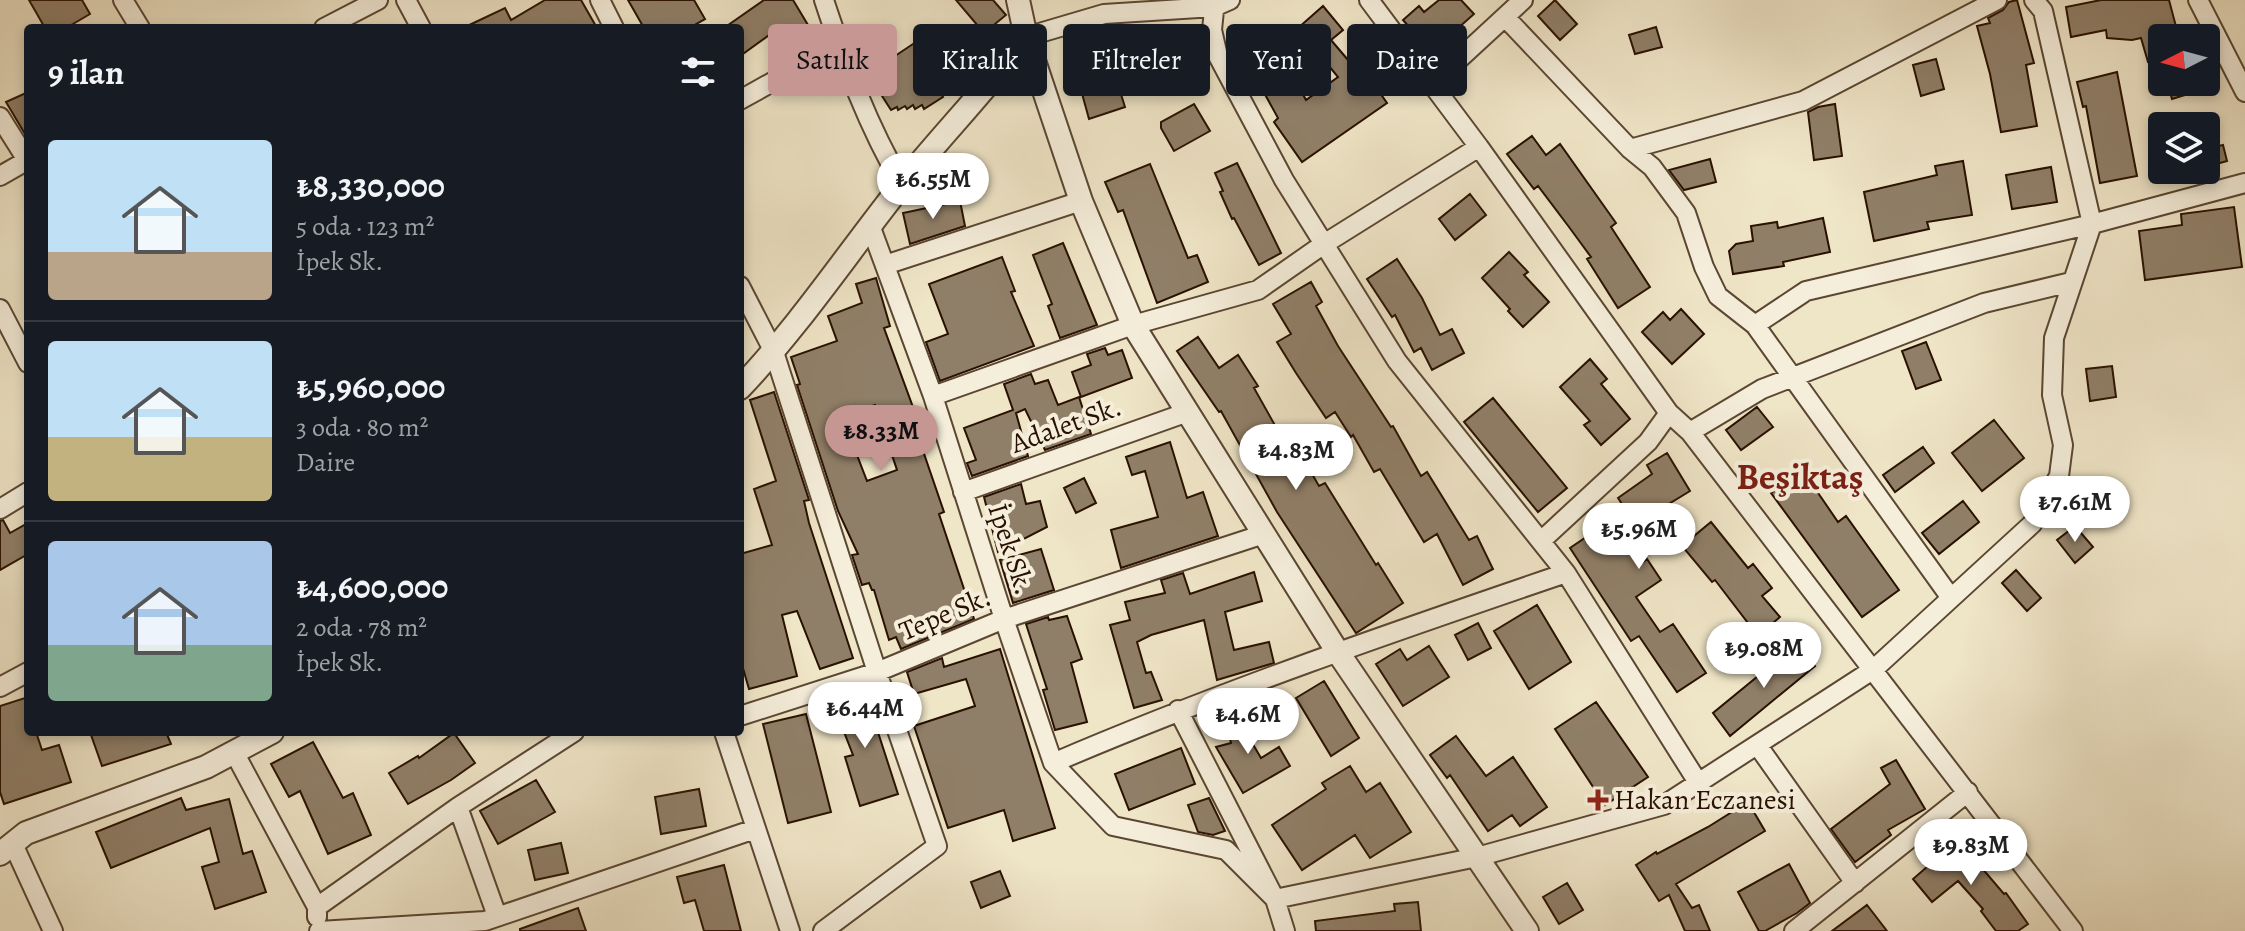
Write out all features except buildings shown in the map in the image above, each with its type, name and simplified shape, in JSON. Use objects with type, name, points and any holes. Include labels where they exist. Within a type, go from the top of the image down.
[{"type":"street","points":[[123,0],[138,24]]},
{"type":"street","points":[[332,24],[378,0]]},
{"type":"street","points":[[406,0],[419,24]]},
{"type":"street","points":[[600,0],[612,24]]},
{"type":"street","points":[[824,0],[832,24]]},
{"type":"street","points":[[1018,0],[1023,24]]},
{"type":"street","points":[[1369,0],[1387,24]]},
{"type":"street","points":[[1467,52],[1523,0]]},
{"type":"street","points":[[1630,149],[1803,101],[1997,0]]},
{"type":"street","points":[[1275,899],[1477,857],[1664,805],[1874,669],[2032,524],[2059,476],[2063,445],[2052,395],[2054,338],[2092,224],[2043,11],[2034,0]]},
{"type":"street","points":[[2198,0],[2245,92]]},
{"type":"street","points":[[1047,31],[1104,14],[1220,2],[1212,30],[1218,56],[1284,180],[1397,361],[1566,573],[1699,784]]},
{"type":"street","points":[[1505,17],[1630,149],[1652,167],[1686,213],[1704,267],[1718,296],[1755,325],[1951,598]]},
{"type":"street","points":[[744,98],[768,84]]},
{"type":"street","points":[[859,96],[876,140],[902,184]]},
{"type":"street","points":[[744,384],[774,352],[902,184],[979,96]]},
{"type":"street","points":[[1046,96],[1081,201],[1133,325],[1337,651],[1527,931]]},
{"type":"street","points":[[1441,96],[1669,413],[1690,432],[1874,669],[1968,792],[2062,927]]},
{"type":"street","points":[[0,117],[24,154]]},
{"type":"street","points":[[933,396],[1133,325],[1258,290],[1324,244],[1479,147]]},
{"type":"street","points":[[0,176],[24,162]]},
{"type":"street","points":[[1755,325],[1806,291],[2092,224],[2245,183]]},
{"type":"street","points":[[885,265],[1081,201]]},
{"type":"street","name":"İpek Sk.","points":[[870,225],[933,396],[1053,763],[1113,826],[1226,850],[1275,899]]},
{"type":"street","points":[[1690,432],[1762,389],[1984,303],[2071,282]]},
{"type":"street","points":[[744,294],[774,352],[877,672],[937,846],[823,931]]},
{"type":"street","points":[[0,309],[24,355]]},
{"type":"street","name":"Adalet Sk.","points":[[963,492],[1188,412]]},
{"type":"street","points":[[1541,541],[1648,442],[1669,413]]},
{"type":"street","points":[[0,509],[24,494]]},
{"type":"street","name":"Tepe Sk.","points":[[744,715],[877,672],[1004,619],[1264,534]]},
{"type":"street","points":[[1053,763],[1178,710],[1337,651],[1566,573]]},
{"type":"street","points":[[0,687],[24,674]]},
{"type":"street","points":[[1178,710],[1275,899],[1285,931]]},
{"type":"street","points":[[53,931],[6,849],[26,833],[206,767],[240,743],[260,736]]},
{"type":"street","points":[[317,907],[458,807],[568,736]]},
{"type":"street","points":[[725,736],[790,931]]},
{"type":"street","points":[[240,743],[317,907],[318,931],[490,923],[755,829]]},
{"type":"street","points":[[1758,746],[1855,883]]},
{"type":"street","points":[[1794,931],[1968,792]]},
{"type":"street","points":[[458,807],[490,923]]},
{"type":"place","name":"Hakan Eczanesi","points":[[1598,800]]},
{"type":"district","name":"Beşiktaş","points":[[1800,476]]}]
